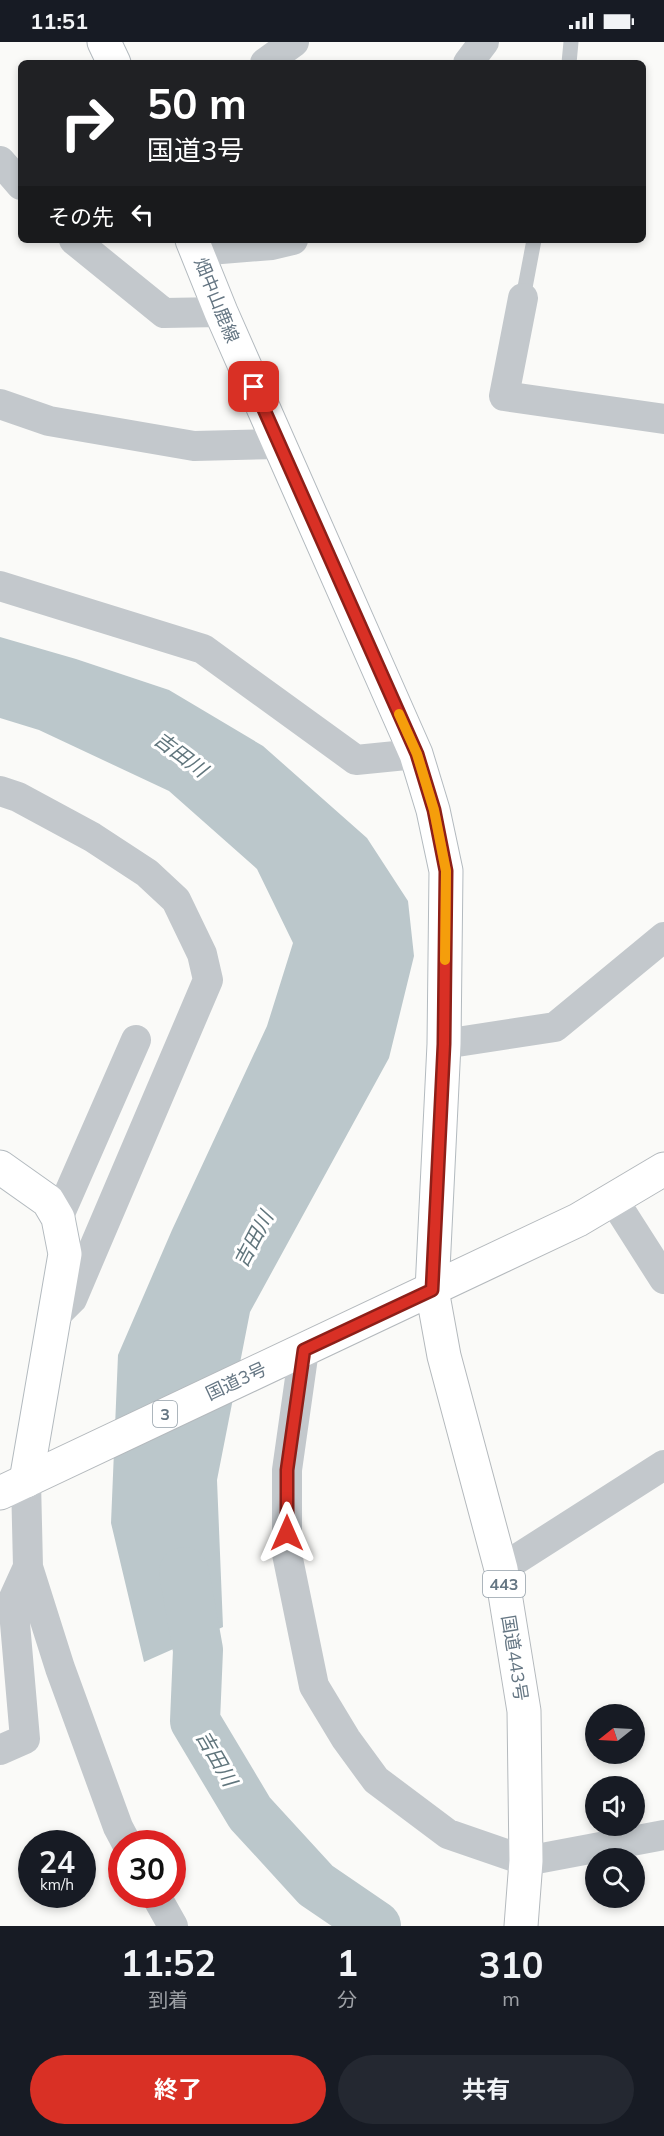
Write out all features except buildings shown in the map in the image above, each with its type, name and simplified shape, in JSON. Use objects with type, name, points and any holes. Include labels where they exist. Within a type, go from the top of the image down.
[{"type":"main road","points":[[104,42],[113,60]]},
{"type":"main road","name":"畑中山鹿線","points":[[195,245],[220,312],[417,754],[434,810],[446,871],[444,1044],[432,1290]]},
{"type":"main road","name":"国道3号","points":[[13,1487],[578,1220],[664,1169]]},
{"type":"main road","points":[[5,1178],[48,1201],[58,1218],[65,1254],[55,1316],[13,1487]]},
{"type":"main road","name":"国道443号","points":[[432,1290],[444,1356],[501,1569],[524,1711],[526,1873],[521,1926]]},
{"type":"street","points":[[269,60],[294,42]]},
{"type":"street","points":[[470,60],[484,42]]},
{"type":"street","points":[[0,161],[18,182]]},
{"type":"street","points":[[79,243],[164,313],[220,312]]},
{"type":"street","points":[[195,245],[272,245],[280,243]]},
{"type":"street","points":[[523,298],[504,396],[664,418]]},
{"type":"street","points":[[0,404],[49,421],[194,446],[279,444]]},
{"type":"street","points":[[0,586],[203,649],[356,760],[417,754]]},
{"type":"street","points":[[0,791],[18,797],[92,837],[154,880],[176,900],[202,954],[208,980],[72,1299],[55,1316]]},
{"type":"street","points":[[444,1044],[555,1027],[664,937]]},
{"type":"street","points":[[58,1218],[136,1040]]},
{"type":"street","points":[[613,1199],[664,1279]]},
{"type":"street","points":[[304,1350],[287,1470],[287,1554],[314,1686],[346,1739],[376,1780],[448,1834],[526,1873],[664,1835]]},
{"type":"street","points":[[501,1569],[664,1465]]},
{"type":"street","points":[[13,1487],[28,1567],[68,1689],[120,1830]]},
{"type":"street","points":[[0,1750],[26,1739],[13,1600],[28,1567]]},
{"type":"street","points":[[163,1908],[173,1926]]},
{"type":"lane","points":[[569,60],[571,42]]},
{"type":"lane","points":[[523,298],[533,243]]},
{"type":"water","points":[[0,637],[169,690],[263,746],[367,838],[408,901],[414,956],[389,1058],[250,1312],[217,1480],[223,1627],[144,1662],[111,1523],[118,1355],[172,1230],[267,1026],[293,943],[257,869],[169,791],[39,730],[0,718]]},
{"type":"waterway","name":"吉田川","points":[[184,1572],[198,1650],[195,1721],[250,1813],[316,1885],[376,1926]]},
{"type":"slow traffic","points":[[399,714],[417,754],[434,810],[446,871],[445,960]]},
{"type":"route","points":[[254,387],[417,754],[434,810],[446,871],[444,1044],[432,1290],[304,1350],[287,1470],[287,1533]]}]
